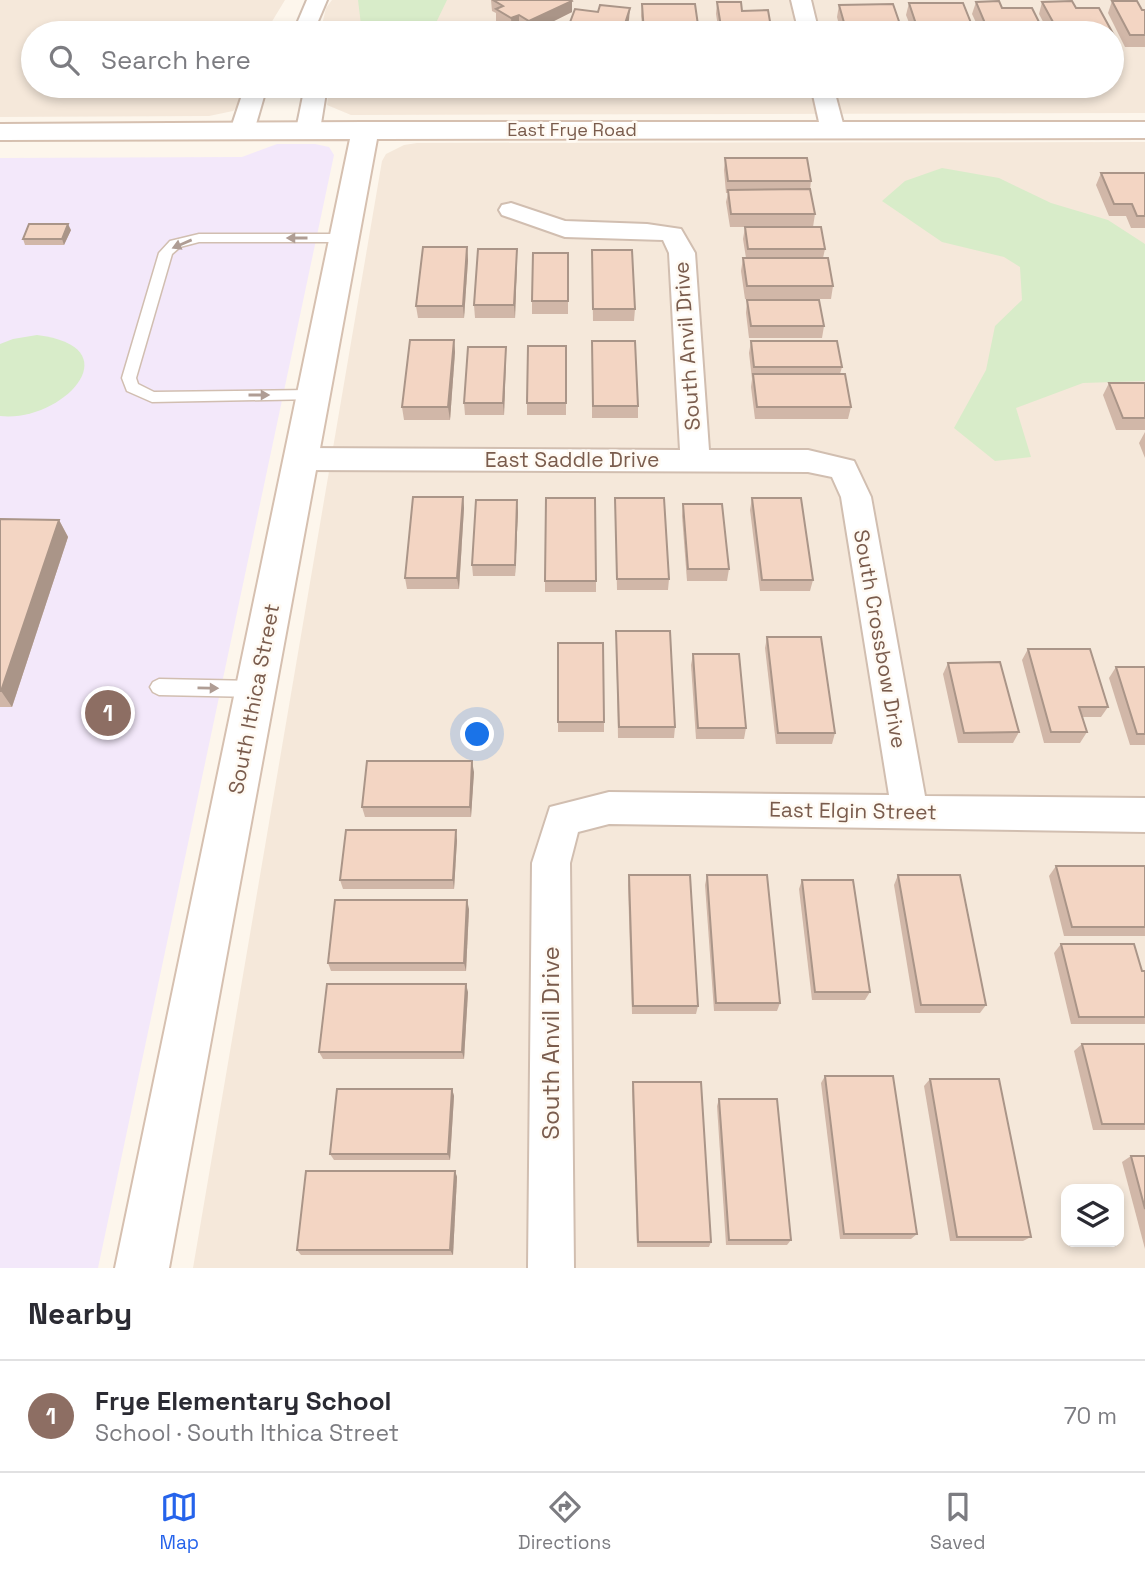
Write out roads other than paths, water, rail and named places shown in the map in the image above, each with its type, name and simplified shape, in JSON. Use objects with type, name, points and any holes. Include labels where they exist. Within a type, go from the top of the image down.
[{"type":"street","points":[[308,21],[317,0]]},
{"type":"street","points":[[801,0],[806,21]]},
{"type":"street","points":[[242,131],[252,98]]},
{"type":"street","points":[[308,130],[314,98]]},
{"type":"street","points":[[825,98],[833,131]]},
{"type":"street","name":"South Ithica Street","points":[[142,1268],[257,688],[299,459],[346,238],[365,130]]},
{"type":"street","name":"East Frye Road","points":[[0,132],[1145,130]]},
{"type":"street","name":"South Anvil Drive","points":[[511,210],[541,222],[573,230],[646,230],[671,234],[682,253],[695,460]]},
{"type":"street","name":"East Saddle Drive","points":[[299,459],[808,461],[843,469]]},
{"type":"street","name":"South Crossbow Drive","points":[[843,469],[856,497],[910,812]]},
{"type":"street","name":"East Elgin Street","points":[[563,818],[609,808],[1145,815]]},
{"type":"street","name":"South Anvil Drive","points":[[551,1268],[551,863],[563,818]]},
{"type":"lane","points":[[313,396],[152,397],[132,387],[129,378],[166,253],[175,244],[199,238],[346,238]]},
{"type":"lane","points":[[159,687],[257,688]]},
{"type":"place","name":"Frye Elementary School","points":[[108,713]]}]
